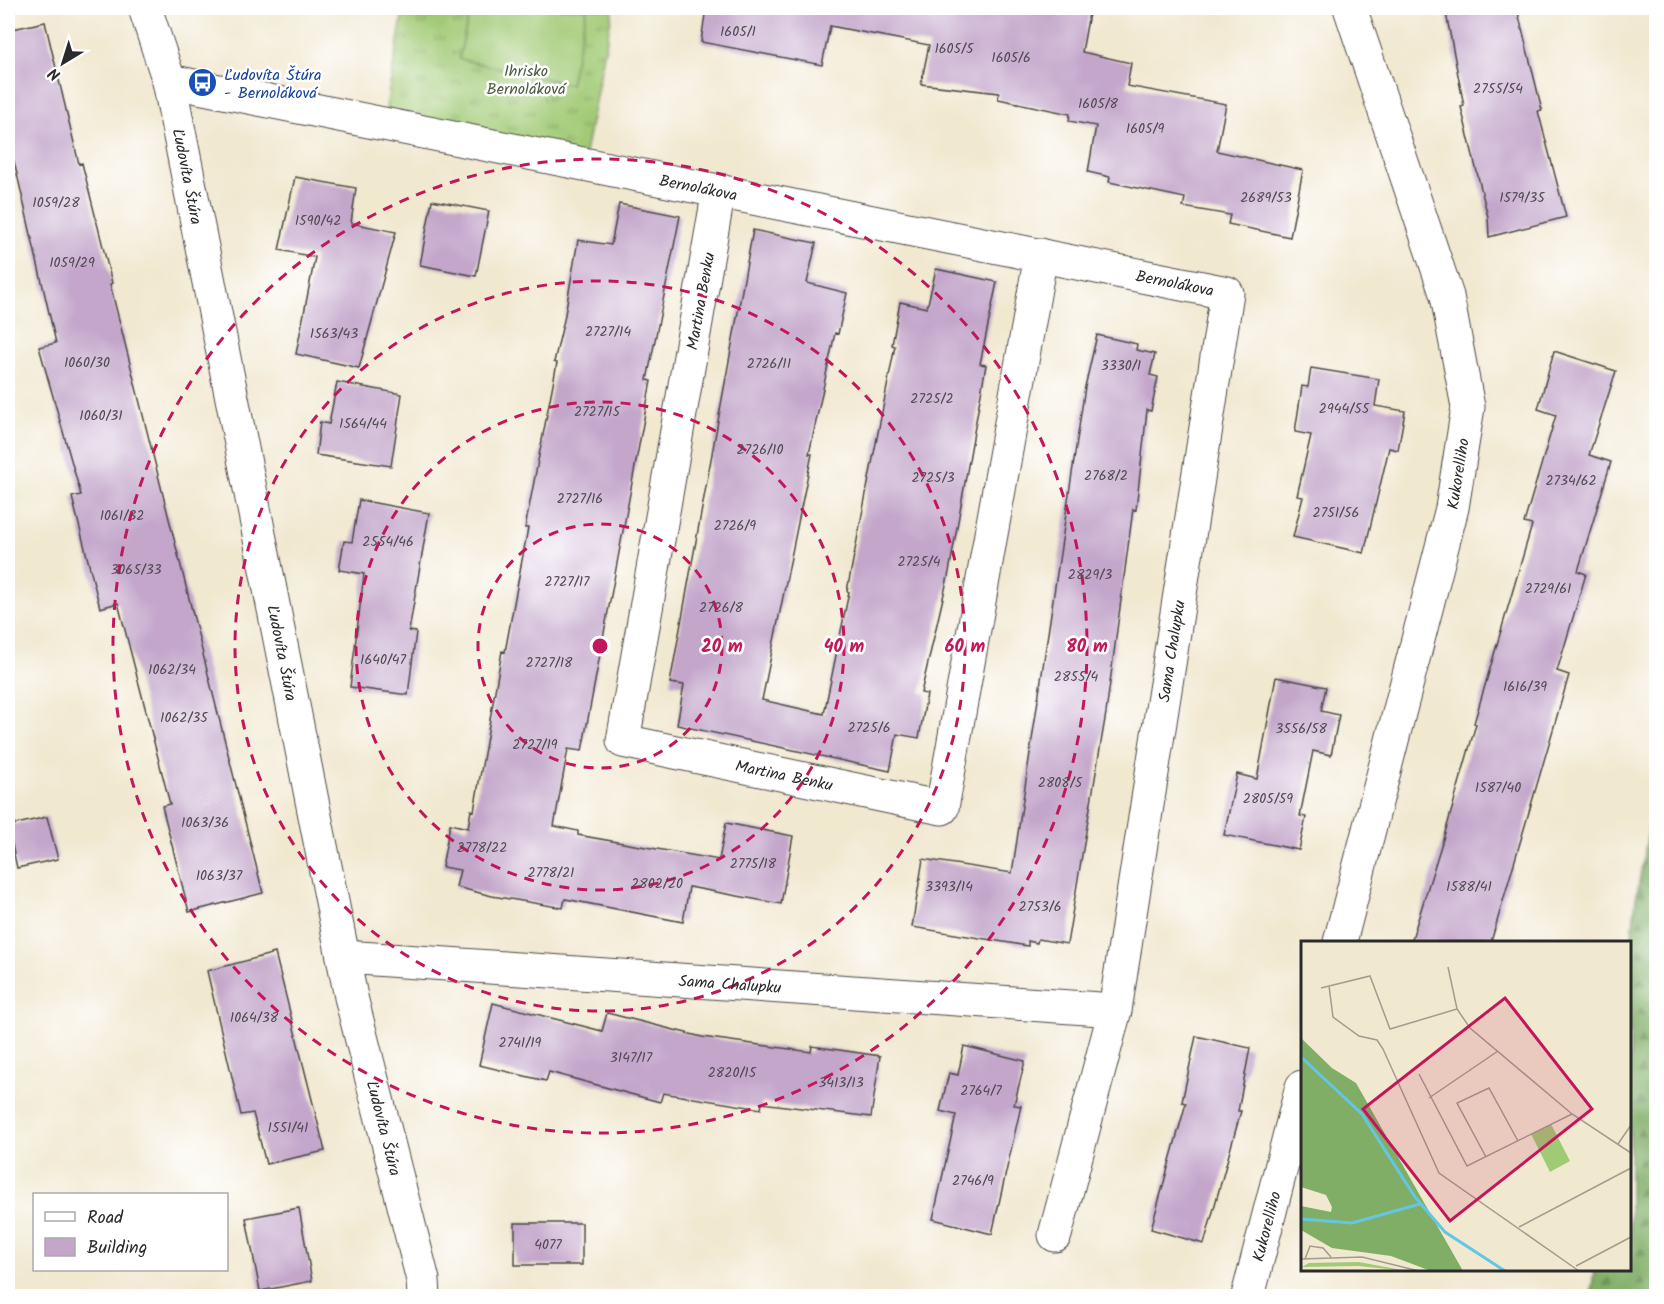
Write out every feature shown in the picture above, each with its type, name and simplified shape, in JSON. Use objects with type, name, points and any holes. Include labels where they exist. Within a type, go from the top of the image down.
[{"type":"street","name":"Ľudovíta Štúra","points":[[145,8],[169,81],[345,957],[351,997],[423,1280],[424,1296]]},
{"type":"street","name":"Kukorelliho","points":[[1340,941],[1452,508],[1468,407],[1447,296],[1350,8]]},
{"type":"street","name":"Bernolákova","points":[[169,81],[1227,293]]},
{"type":"street","name":"Martina Benku","points":[[719,190],[623,741],[942,808],[1041,255]]},
{"type":"street","name":"Sama Chalupku","points":[[1055,1235],[1115,1010],[1227,293]]},
{"type":"street","name":"Sama Chalupku","points":[[345,957],[1115,1010]]},
{"type":"street","name":"Kukorelliho","points":[[1248,1296],[1301,1091]]},
{"type":"green space","name":"Ihrisko Bernoláková","points":[[404,8],[613,8],[583,163],[383,124]]},
{"type":"green space","points":[[470,8],[587,8],[570,84],[459,59]]},
{"type":"green space","points":[[1656,789],[1656,1296],[1591,1296],[1594,1271],[1631,1271],[1631,946],[1636,899]]},
{"type":"building","points":[[706,8],[1090,8],[1082,52],[1131,63],[1127,86],[1226,104],[1217,151],[1303,170],[1290,237],[1228,224],[1230,215],[1183,207],[1185,198],[1109,182],[1110,177],[1088,172],[1096,126],[1069,121],[1070,114],[998,99],[999,93],[921,84],[929,45],[830,26],[822,65],[701,42]]},
{"type":"building","points":[[1445,8],[1517,8],[1542,110],[1538,111],[1566,217],[1489,237],[1488,217],[1461,107],[1464,106]]},
{"type":"building","points":[[45,22],[263,893],[189,912],[162,806],[170,804],[118,603],[100,608],[72,497],[81,495],[39,347],[56,343],[8,135],[8,30]]},
{"type":"building","points":[[295,177],[356,188],[351,223],[396,232],[359,368],[296,354],[315,257],[279,250]]},
{"type":"building","points":[[432,200],[489,211],[476,276],[420,265]]},
{"type":"building","points":[[619,204],[680,216],[647,380],[651,381],[582,751],[568,749],[554,826],[578,831],[578,835],[719,860],[726,823],[793,836],[781,904],[689,887],[683,922],[565,899],[563,908],[492,896],[456,887],[460,870],[442,867],[450,824],[468,828],[471,810],[474,811],[502,651],[505,652],[528,528],[525,528],[578,240],[611,245]]},
{"type":"building","points":[[753,230],[816,243],[807,283],[847,293],[838,334],[835,333],[809,454],[812,454],[762,700],[824,714],[895,346],[892,345],[900,302],[927,308],[936,269],[997,282],[980,364],[986,365],[949,572],[921,693],[927,694],[919,738],[897,734],[890,771],[677,725],[684,685],[670,683]]},
{"type":"building","points":[[1097,335],[1137,344],[1136,350],[1155,354],[1150,375],[1158,377],[1151,411],[1147,410],[1136,510],[1133,509],[1106,713],[1067,944],[1038,939],[1037,943],[1028,941],[1028,946],[912,927],[923,859],[1012,873],[1085,387]]},
{"type":"building","points":[[1554,351],[1616,371],[1589,455],[1611,462],[1578,571],[1586,574],[1557,671],[1569,675],[1491,941],[1411,941],[1448,823],[1476,724],[1474,723],[1532,525],[1524,523],[1556,415],[1538,409]]},
{"type":"building","points":[[1311,368],[1379,379],[1375,406],[1405,411],[1398,450],[1389,448],[1364,553],[1293,537],[1303,497],[1297,496],[1311,435],[1295,432],[1302,386],[1308,387]]},
{"type":"building","points":[[337,382],[402,394],[391,466],[316,455],[320,422],[329,424]]},
{"type":"building","points":[[359,500],[429,513],[409,631],[416,632],[408,695],[350,687],[364,574],[339,570],[344,541],[352,542]]},
{"type":"building","points":[[1276,677],[1326,687],[1321,711],[1339,715],[1331,755],[1313,751],[1300,816],[1306,817],[1299,850],[1224,835],[1237,774],[1257,779]]},
{"type":"building","points":[[47,817],[58,859],[17,868],[8,826]]},
{"type":"building","points":[[275,953],[325,1151],[266,1164],[253,1113],[241,1115],[207,971]]},
{"type":"building","points":[[493,1003],[602,1031],[607,1013],[702,1037],[811,1052],[812,1046],[880,1056],[871,1117],[762,1103],[761,1109],[663,1093],[660,1102],[549,1072],[546,1081],[479,1065]]},
{"type":"building","points":[[1196,1036],[1250,1048],[1238,1111],[1241,1111],[1204,1244],[1151,1229],[1186,1103],[1182,1102]]},
{"type":"building","points":[[964,1046],[1025,1061],[1014,1105],[1021,1106],[992,1234],[933,1219],[956,1115],[940,1111],[949,1073],[958,1075]]},
{"type":"building","points":[[299,1208],[312,1281],[260,1291],[246,1218]]},
{"type":"building","points":[[515,1223],[582,1223],[582,1265],[515,1265]]},
{"type":"place","name":"Ľudovíta Štúra - Bernoláková","points":[[203,83]]}]
